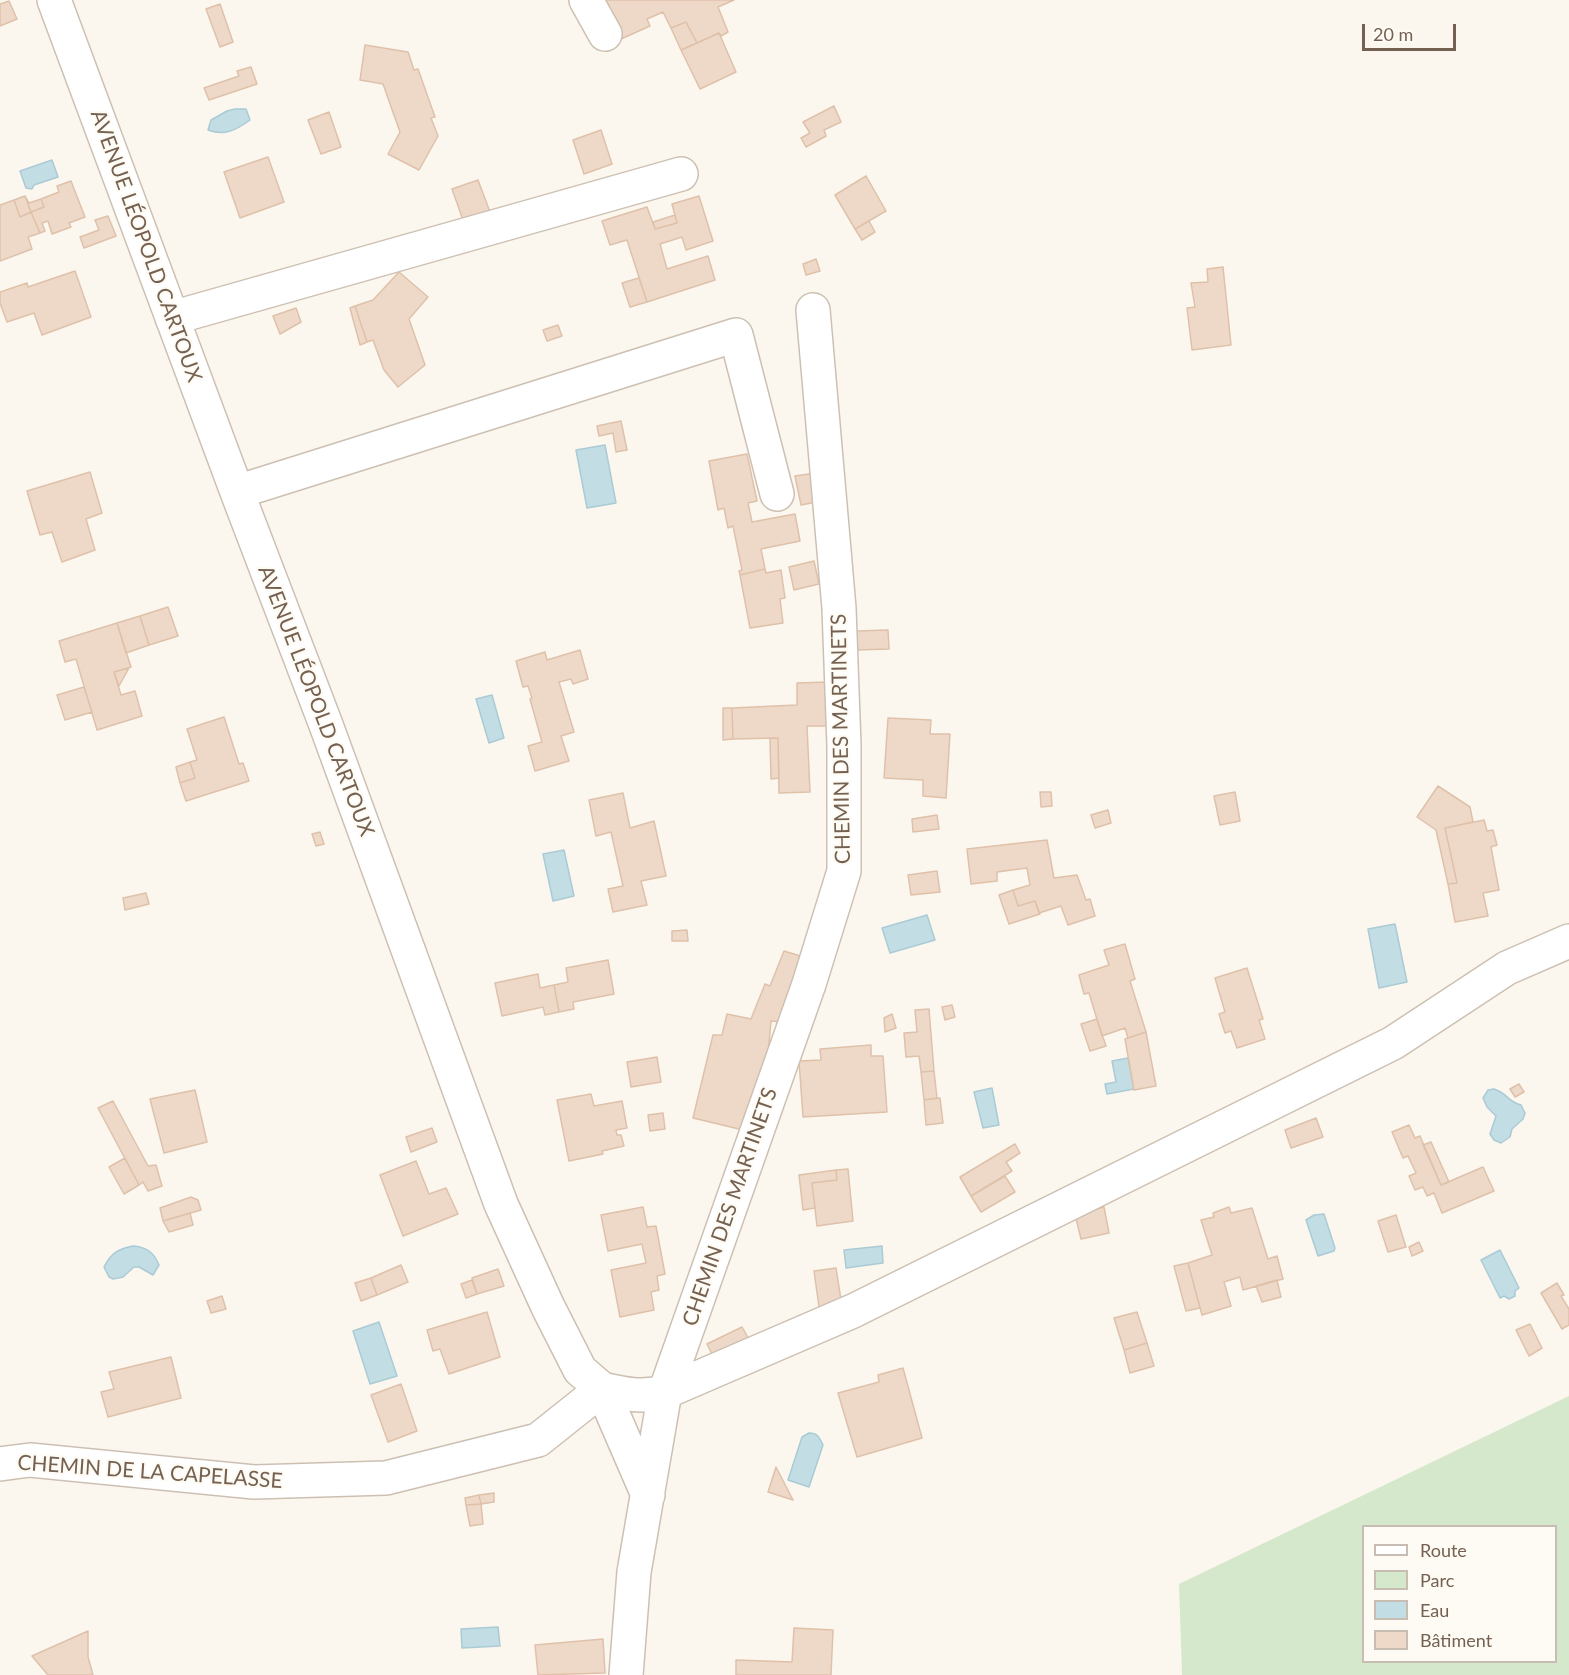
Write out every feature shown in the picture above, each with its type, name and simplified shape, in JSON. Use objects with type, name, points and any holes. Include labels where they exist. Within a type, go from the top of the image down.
[{"type":"street","name":"AVENUE LÉOPOLD CARTOUX","points":[[54,0],[330,736],[501,1204],[548,1307],[580,1370],[602,1389]]},
{"type":"street","points":[[586,0],[604,33]]},
{"type":"street","points":[[172,318],[681,174]]},
{"type":"street","name":"CHEMIN DES MARTINETS","points":[[626,1675],[634,1572],[665,1392],[809,984],[844,871],[844,746],[839,608],[813,310]]},
{"type":"street","points":[[237,492],[736,335],[777,494]]},
{"type":"street","points":[[602,1389],[630,1396],[648,1396],[665,1392],[853,1311],[1393,1042],[1507,968],[1569,940]]},
{"type":"street","points":[[602,1389],[648,1496]]},
{"type":"street","name":"CHEMIN DE LA CAPELASSE","points":[[0,1464],[30,1460],[254,1482],[386,1478],[538,1440],[602,1389]]},
{"type":"green space","points":[[1569,1396],[1569,1675],[1182,1675],[1179,1584]]},
{"type":"water","points":[[235,109],[246,109],[250,120],[229,131],[219,133],[208,130],[211,120]]},
{"type":"water","points":[[52,160],[58,177],[34,185],[32,189],[26,188],[20,171]]},
{"type":"water","points":[[605,445],[616,503],[587,508],[576,450]]},
{"type":"water","points":[[492,695],[504,738],[489,743],[476,699]]},
{"type":"water","points":[[564,850],[574,896],[553,901],[543,854]]},
{"type":"water","points":[[927,915],[935,940],[890,953],[882,928]]},
{"type":"water","points":[[1395,924],[1407,982],[1379,988],[1368,929]]},
{"type":"water","points":[[1128,1058],[1134,1089],[1107,1094],[1105,1084],[1116,1082],[1112,1061]]},
{"type":"water","points":[[992,1088],[999,1125],[983,1128],[974,1092]]},
{"type":"water","points":[[1494,1089],[1521,1105],[1525,1113],[1523,1119],[1512,1129],[1510,1137],[1501,1143],[1494,1140],[1490,1134],[1496,1116],[1487,1107],[1483,1098],[1488,1090]]},
{"type":"water","points":[[1324,1214],[1335,1248],[1334,1251],[1318,1256],[1306,1220],[1314,1215]]},
{"type":"water","points":[[133,1246],[146,1249],[155,1257],[159,1265],[153,1275],[139,1267],[134,1267],[123,1277],[113,1279],[109,1277],[104,1267],[109,1258],[119,1250]]},
{"type":"water","points":[[882,1246],[883,1263],[846,1268],[844,1250]]},
{"type":"water","points":[[1500,1250],[1519,1288],[1515,1291],[1515,1296],[1509,1299],[1504,1296],[1500,1298],[1481,1260]]},
{"type":"water","points":[[379,1322],[397,1376],[370,1384],[353,1331]]},
{"type":"water","points":[[809,1433],[818,1436],[823,1445],[809,1487],[788,1480],[802,1437]]},
{"type":"water","points":[[498,1627],[500,1646],[462,1648],[461,1629]]},
{"type":"building","points":[[603,0],[734,0],[718,7],[728,32],[721,36],[719,33],[697,43],[686,22],[671,28],[663,12],[647,19],[650,26],[621,39]]},
{"type":"building","points":[[9,1],[17,19],[0,26],[0,4]]},
{"type":"building","points":[[220,4],[233,42],[220,47],[206,9]]},
{"type":"building","points":[[686,22],[697,43],[681,50],[671,28]]},
{"type":"building","points":[[719,33],[736,72],[700,89],[681,50]]},
{"type":"building","points":[[365,45],[408,52],[414,70],[418,69],[435,117],[431,118],[438,136],[419,170],[388,154],[400,132],[383,84],[360,80]]},
{"type":"building","points":[[251,67],[257,84],[209,100],[204,88],[239,76],[237,71]]},
{"type":"building","points":[[834,106],[841,122],[824,130],[826,136],[806,147],[801,138],[810,133],[803,122]]},
{"type":"building","points":[[329,112],[341,147],[321,154],[308,120]]},
{"type":"building","points":[[601,130],[612,164],[584,174],[573,140]]},
{"type":"building","points":[[268,157],[284,202],[240,218],[224,172]]},
{"type":"building","points":[[866,176],[886,211],[855,229],[835,195]]},
{"type":"building","points":[[478,180],[490,212],[463,220],[452,189]]},
{"type":"building","points":[[71,181],[85,217],[69,223],[71,227],[52,234],[48,221],[42,223],[45,231],[40,233],[31,212],[44,207],[41,199],[59,192],[57,186]]},
{"type":"building","points":[[25,196],[29,203],[41,199],[44,207],[31,212]]},
{"type":"building","points":[[25,196],[31,212],[20,217],[14,200]]},
{"type":"building","points":[[699,196],[713,241],[686,250],[682,237],[660,244],[667,269],[708,256],[715,280],[647,302],[627,240],[610,245],[602,221],[647,207],[655,229],[677,223],[672,204]]},
{"type":"building","points":[[14,200],[20,217],[31,212],[40,233],[28,237],[32,249],[0,261],[0,205]]},
{"type":"building","points":[[675,215],[677,223],[655,229],[653,222]]},
{"type":"building","points":[[108,216],[116,236],[84,248],[80,237],[99,230],[95,220]]},
{"type":"building","points":[[869,221],[875,232],[862,240],[855,229]]},
{"type":"building","points":[[816,259],[820,271],[806,275],[803,264]]},
{"type":"building","points":[[1223,267],[1231,345],[1192,350],[1187,308],[1195,307],[1191,283],[1208,282],[1207,269]]},
{"type":"building","points":[[75,271],[91,317],[42,335],[34,313],[7,322],[0,303],[0,292],[27,283],[28,287]]},
{"type":"building","points":[[399,272],[428,297],[409,319],[425,365],[398,387],[384,370],[373,340],[367,342],[355,306],[373,300]]},
{"type":"building","points":[[639,278],[647,302],[630,307],[622,283]]},
{"type":"building","points":[[355,306],[367,342],[360,345],[350,308]]},
{"type":"building","points":[[296,308],[301,322],[280,334],[273,316]]},
{"type":"building","points":[[558,325],[562,336],[547,341],[543,330]]},
{"type":"building","points":[[621,421],[627,450],[616,452],[613,433],[599,436],[597,426]]},
{"type":"building","points":[[747,454],[757,501],[748,503],[752,522],[795,514],[800,541],[761,549],[765,569],[740,575],[739,571],[742,570],[733,526],[728,528],[724,508],[718,510],[709,461]]},
{"type":"building","points":[[90,472],[102,513],[86,519],[95,550],[62,562],[52,532],[40,535],[27,491]]},
{"type":"building","points":[[822,472],[827,500],[801,505],[795,476]]},
{"type":"building","points":[[814,561],[819,584],[794,590],[789,567]]},
{"type":"building","points":[[765,569],[766,573],[781,570],[785,598],[780,599],[783,623],[750,628],[740,575]]},
{"type":"building","points":[[168,607],[178,636],[149,645],[140,616]]},
{"type":"building","points":[[140,616],[149,645],[126,653],[117,623]]},
{"type":"building","points":[[117,623],[131,667],[114,672],[121,695],[135,691],[142,716],[97,730],[76,659],[65,662],[59,641]]},
{"type":"building","points":[[888,630],[889,649],[856,650],[856,631]]},
{"type":"building","points":[[580,650],[588,679],[573,684],[571,679],[559,682],[574,732],[561,736],[569,761],[535,771],[528,746],[542,742],[530,699],[532,698],[528,686],[523,687],[516,661],[545,652],[547,660]]},
{"type":"building","points":[[129,668],[119,686],[114,672]]},
{"type":"building","points":[[828,682],[830,726],[807,726],[810,792],[779,793],[778,738],[733,739],[732,708],[797,705],[797,683]]},
{"type":"building","points":[[84,687],[92,712],[65,720],[57,695]]},
{"type":"building","points":[[723,708],[732,708],[733,739],[723,740]]},
{"type":"building","points":[[224,717],[239,764],[243,763],[249,781],[186,801],[180,783],[195,778],[190,762],[197,760],[187,729]]},
{"type":"building","points":[[888,718],[931,720],[930,734],[950,734],[946,798],[923,796],[923,780],[884,778]]},
{"type":"building","points":[[770,738],[778,738],[779,778],[771,779]]},
{"type":"building","points":[[190,762],[195,778],[180,783],[176,767]]},
{"type":"building","points":[[1438,786],[1470,807],[1473,822],[1445,828],[1457,883],[1448,884],[1436,830],[1417,817]]},
{"type":"building","points":[[1040,792],[1051,792],[1052,806],[1041,807]]},
{"type":"building","points":[[1235,792],[1240,821],[1220,825],[1214,796]]},
{"type":"building","points":[[623,793],[630,828],[654,821],[666,876],[641,881],[647,905],[613,912],[608,889],[623,886],[611,832],[596,836],[589,800]]},
{"type":"building","points":[[1108,810],[1111,823],[1095,828],[1091,815]]},
{"type":"building","points":[[937,815],[939,829],[913,832],[912,819]]},
{"type":"building","points":[[1484,820],[1487,831],[1493,830],[1497,845],[1491,847],[1499,890],[1483,893],[1488,916],[1455,922],[1448,884],[1457,883],[1445,828]]},
{"type":"building","points":[[320,832],[324,844],[316,846],[312,834]]},
{"type":"building","points":[[1047,840],[1054,878],[1077,875],[1086,900],[1090,899],[1095,916],[1068,925],[1061,906],[1039,913],[1035,901],[1018,906],[1013,890],[1030,885],[1027,868],[997,872],[997,881],[971,884],[967,849]]},
{"type":"building","points":[[937,871],[940,892],[911,895],[908,875]]},
{"type":"building","points":[[1013,890],[1018,906],[1035,901],[1040,914],[1009,924],[999,895]]},
{"type":"building","points":[[146,893],[149,904],[125,910],[123,898]]},
{"type":"building","points":[[687,930],[688,941],[672,941],[672,931]]},
{"type":"building","points":[[1125,944],[1135,979],[1130,981],[1146,1032],[1128,1038],[1125,1028],[1102,1036],[1089,993],[1084,994],[1079,975],[1109,965],[1104,950]]},
{"type":"building","points":[[784,951],[807,958],[781,1022],[771,1021],[767,1066],[743,1130],[693,1118],[713,1035],[722,1035],[727,1014],[751,1019],[765,984],[770,986]]},
{"type":"building","points":[[608,960],[614,994],[573,1002],[574,1009],[559,1012],[554,985],[568,982],[566,968]]},
{"type":"building","points":[[1247,968],[1263,1019],[1259,1020],[1265,1039],[1237,1048],[1231,1031],[1225,1033],[1219,1014],[1225,1012],[1215,978]]},
{"type":"building","points":[[538,974],[540,988],[554,985],[559,1012],[545,1015],[543,1007],[502,1016],[495,983]]},
{"type":"building","points":[[952,1005],[955,1017],[945,1020],[942,1007]]},
{"type":"building","points":[[929,1009],[934,1071],[921,1072],[919,1056],[906,1057],[904,1033],[917,1032],[915,1010]]},
{"type":"building","points":[[892,1014],[896,1028],[885,1032],[884,1018]]},
{"type":"building","points":[[1097,1019],[1106,1046],[1090,1051],[1081,1024]]},
{"type":"building","points":[[1146,1032],[1156,1086],[1134,1090],[1125,1039]]},
{"type":"building","points":[[871,1045],[871,1056],[883,1056],[887,1112],[803,1117],[799,1061],[821,1060],[820,1049]]},
{"type":"building","points":[[657,1057],[661,1082],[631,1087],[627,1062]]},
{"type":"building","points":[[934,1071],[937,1098],[924,1100],[921,1072]]},
{"type":"building","points":[[1519,1084],[1524,1092],[1515,1097],[1510,1089]]},
{"type":"building","points":[[195,1090],[207,1142],[164,1153],[150,1099]]},
{"type":"building","points":[[591,1094],[594,1106],[622,1101],[627,1128],[616,1130],[617,1135],[621,1135],[624,1146],[602,1151],[603,1154],[569,1161],[557,1100]]},
{"type":"building","points":[[940,1098],[943,1123],[926,1125],[924,1100]]},
{"type":"building","points":[[113,1101],[148,1166],[156,1165],[162,1186],[148,1191],[143,1182],[139,1185],[98,1108]]},
{"type":"building","points":[[663,1113],[665,1129],[650,1131],[648,1115]]},
{"type":"building","points":[[1316,1118],[1323,1137],[1291,1148],[1285,1130]]},
{"type":"building","points":[[1409,1125],[1415,1138],[1420,1136],[1441,1185],[1483,1167],[1494,1191],[1442,1213],[1434,1193],[1427,1196],[1423,1187],[1415,1190],[1409,1176],[1416,1173],[1408,1156],[1403,1158],[1392,1132]]},
{"type":"building","points":[[432,1128],[437,1142],[411,1152],[406,1137]]},
{"type":"building","points":[[1431,1142],[1449,1182],[1441,1185],[1423,1145]]},
{"type":"building","points":[[1015,1144],[1020,1153],[1006,1162],[1012,1171],[971,1196],[960,1177]]},
{"type":"building","points":[[125,1158],[139,1185],[124,1194],[109,1167]]},
{"type":"building","points":[[416,1161],[429,1194],[446,1188],[458,1214],[403,1236],[380,1175]]},
{"type":"building","points":[[848,1169],[853,1221],[817,1226],[812,1183],[837,1180],[836,1170]]},
{"type":"building","points":[[836,1170],[837,1180],[812,1183],[815,1208],[803,1210],[799,1175]]},
{"type":"building","points":[[1005,1176],[1015,1192],[981,1212],[971,1196]]},
{"type":"building","points":[[191,1197],[198,1200],[201,1210],[163,1221],[160,1208]]},
{"type":"building","points":[[643,1207],[647,1227],[656,1226],[665,1274],[657,1276],[659,1290],[651,1292],[654,1310],[620,1317],[611,1270],[646,1263],[642,1244],[608,1251],[601,1215]]},
{"type":"building","points":[[1104,1207],[1109,1233],[1081,1239],[1075,1214]]},
{"type":"building","points":[[1229,1207],[1231,1213],[1252,1208],[1268,1259],[1277,1256],[1283,1279],[1243,1290],[1240,1277],[1224,1282],[1231,1306],[1202,1315],[1188,1263],[1212,1255],[1201,1220],[1214,1217],[1213,1213]]},
{"type":"building","points":[[190,1213],[193,1225],[169,1232],[163,1221]]},
{"type":"building","points":[[1396,1215],[1406,1247],[1388,1252],[1378,1221]]},
{"type":"building","points":[[1419,1242],[1423,1251],[1412,1256],[1409,1247]]},
{"type":"building","points":[[1188,1263],[1200,1308],[1186,1311],[1174,1266]]},
{"type":"building","points":[[401,1265],[408,1282],[377,1295],[371,1278]]},
{"type":"building","points":[[836,1268],[842,1306],[820,1314],[814,1271]]},
{"type":"building","points":[[498,1269],[504,1286],[477,1294],[472,1278]]},
{"type":"building","points":[[371,1278],[377,1295],[361,1301],[355,1283]]},
{"type":"building","points":[[472,1280],[477,1294],[466,1298],[461,1284]]},
{"type":"building","points":[[1277,1280],[1281,1297],[1262,1302],[1256,1286]]},
{"type":"building","points":[[1557,1283],[1564,1295],[1561,1296],[1569,1309],[1569,1325],[1562,1329],[1541,1293]]},
{"type":"building","points":[[222,1296],[226,1309],[211,1313],[207,1301]]},
{"type":"building","points":[[487,1312],[500,1357],[449,1374],[440,1349],[433,1351],[427,1330]]},
{"type":"building","points":[[1137,1312],[1147,1343],[1124,1350],[1114,1318]]},
{"type":"building","points":[[1530,1324],[1542,1348],[1529,1356],[1516,1330]]},
{"type":"building","points":[[742,1327],[751,1343],[715,1360],[707,1344]]},
{"type":"building","points":[[1147,1343],[1154,1366],[1130,1373],[1124,1350]]},
{"type":"building","points":[[171,1357],[181,1398],[108,1417],[101,1392],[114,1389],[109,1372]]},
{"type":"building","points":[[903,1368],[922,1438],[857,1457],[838,1393],[879,1382],[878,1375]]},
{"type":"building","points":[[401,1384],[417,1431],[388,1442],[371,1395]]},
{"type":"building","points":[[776,1467],[793,1500],[768,1492]]},
{"type":"building","points":[[494,1493],[494,1502],[481,1504],[479,1495]]},
{"type":"building","points":[[479,1495],[481,1504],[466,1505],[465,1498]]},
{"type":"building","points":[[481,1504],[483,1524],[470,1526],[466,1505]]},
{"type":"building","points":[[794,1628],[833,1630],[831,1675],[736,1675],[736,1660],[792,1662]]},
{"type":"building","points":[[88,1631],[88,1657],[93,1675],[48,1675],[32,1656]]},
{"type":"building","points":[[603,1639],[605,1673],[538,1675],[535,1645]]}]
